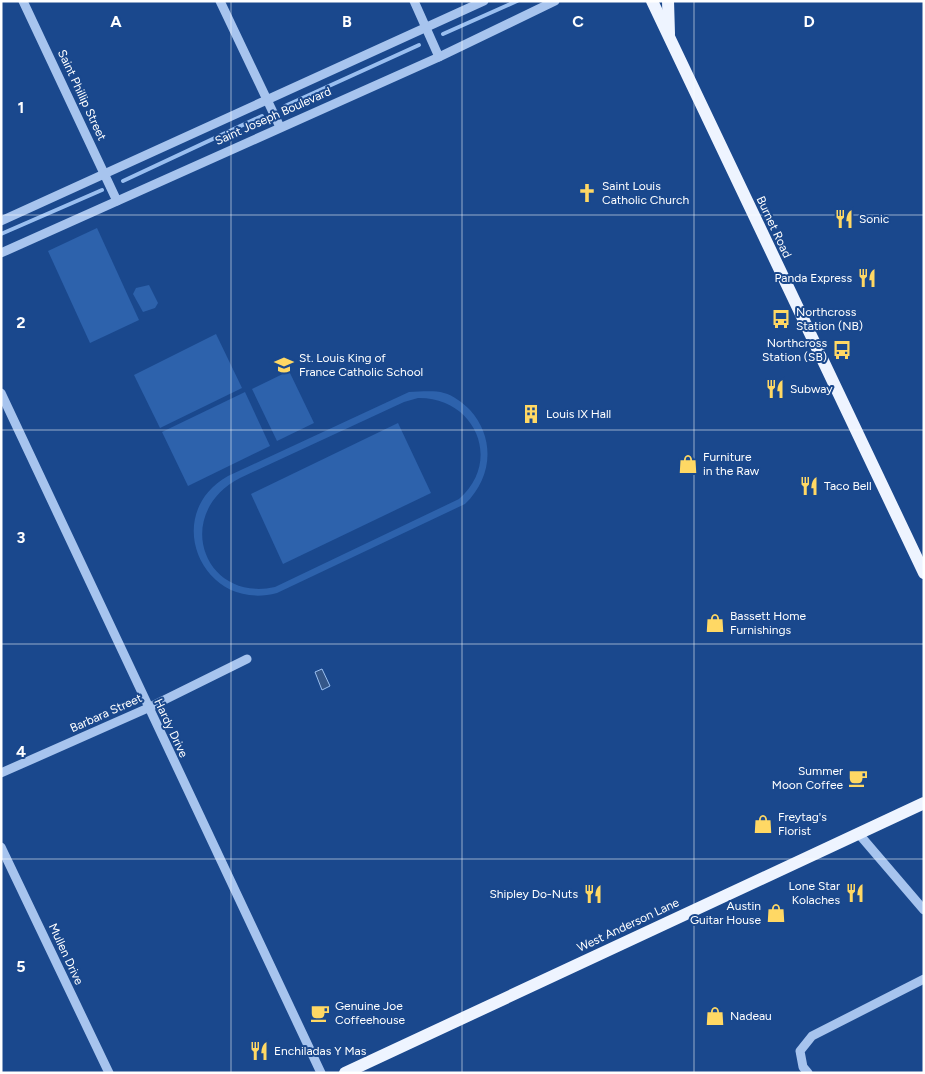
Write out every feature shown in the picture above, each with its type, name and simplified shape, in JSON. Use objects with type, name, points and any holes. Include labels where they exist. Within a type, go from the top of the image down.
[{"type":"main road","name":"Burnet Road","points":[[652,1],[924,573]]},
{"type":"main road","points":[[668,1],[669,39]]},
{"type":"main road","name":"West Anderson Lane","points":[[345,1073],[858,833],[924,804]]},
{"type":"street","name":"Saint Phillip Street","points":[[23,1],[117,201]]},
{"type":"street","points":[[220,1],[280,127]]},
{"type":"street","points":[[414,1],[440,57]]},
{"type":"street","name":"Saint Joseph Boulevard","points":[[1,221],[484,1]]},
{"type":"street","name":"Saint Joseph Boulevard","points":[[1,254],[280,127],[440,57],[555,1]]},
{"type":"street","name":"Hardy Drive","points":[[1,393],[321,1073]]},
{"type":"street","name":"Barbara Street","points":[[1,774],[148,708],[247,659]]},
{"type":"street","points":[[858,833],[924,910]]},
{"type":"street","name":"Mullen Drive","points":[[1,847],[108,1073]]},
{"type":"street","points":[[808,1073],[803,1067],[800,1050],[812,1036],[924,979]]},
{"type":"shaded area","points":[[97,228],[139,320],[90,343],[48,251]]},
{"type":"shaded area","points":[[149,285],[158,303],[155,308],[143,312],[133,294],[136,288]]},
{"type":"shaded area","points":[[216,334],[242,388],[160,428],[134,375]]},
{"type":"shaded area","points":[[289,371],[314,423],[277,441],[252,389]]},
{"type":"shaded area","points":[[245,392],[270,446],[188,486],[162,432]]},
{"type":"shaded area","points":[[409,392],[440,392],[458,400],[470,410],[478,421],[484,433],[487,446],[485,470],[481,482],[465,504],[277,593],[251,595],[228,588],[211,575],[199,556],[194,535],[196,513],[208,493],[228,476]],"holes":[[[418,398],[438,400],[455,408],[468,419],[476,434],[480,450],[479,467],[472,484],[459,499],[275,587],[250,588],[230,582],[214,569],[205,552],[202,532],[207,512],[219,493],[240,478],[404,402]]]},
{"type":"shaded area","points":[[398,423],[431,493],[283,564],[251,494]]},
{"type":"shaded area","points":[[322,669],[330,686],[322,690],[315,672]]},
{"type":"waterway","points":[[443,34],[517,1]]},
{"type":"waterway","points":[[285,106],[419,45]]},
{"type":"waterway","points":[[123,181],[262,116]]},
{"type":"waterway","points":[[1,234],[102,190]]},
{"type":"place","name":"Saint Louis Catholic Church","points":[[587,193]]},
{"type":"place","name":"Sonic","points":[[844,219]]},
{"type":"place","name":"Panda Express","points":[[867,278]]},
{"type":"place","name":"Northcross Station (NB)","points":[[781,319]]},
{"type":"place","name":"Northcross Station (SB)","points":[[842,350]]},
{"type":"place","name":"St. Louis King of France Catholic School","points":[[284,365]]},
{"type":"place","name":"Subway","points":[[775,389]]},
{"type":"place","name":"Louis IX Hall","points":[[531,414]]},
{"type":"place","name":"Furniture in the Raw","points":[[688,464]]},
{"type":"place","name":"Taco Bell","points":[[809,486]]},
{"type":"place","name":"Bassett Home Furnishings","points":[[715,623]]},
{"type":"place","name":"Summer Moon Coffee","points":[[858,778]]},
{"type":"place","name":"Freytag's Florist","points":[[763,824]]},
{"type":"place","name":"Lone Star Kolaches","points":[[855,893]]},
{"type":"place","name":"Shipley Do-Nuts","points":[[593,894]]},
{"type":"place","name":"Austin Guitar House","points":[[776,913]]},
{"type":"place","name":"Genuine Joe Coffeehouse","points":[[320,1013]]},
{"type":"place","name":"Nadeau","points":[[715,1016]]},
{"type":"place","name":"Enchiladas Y Mas","points":[[259,1051]]}]
